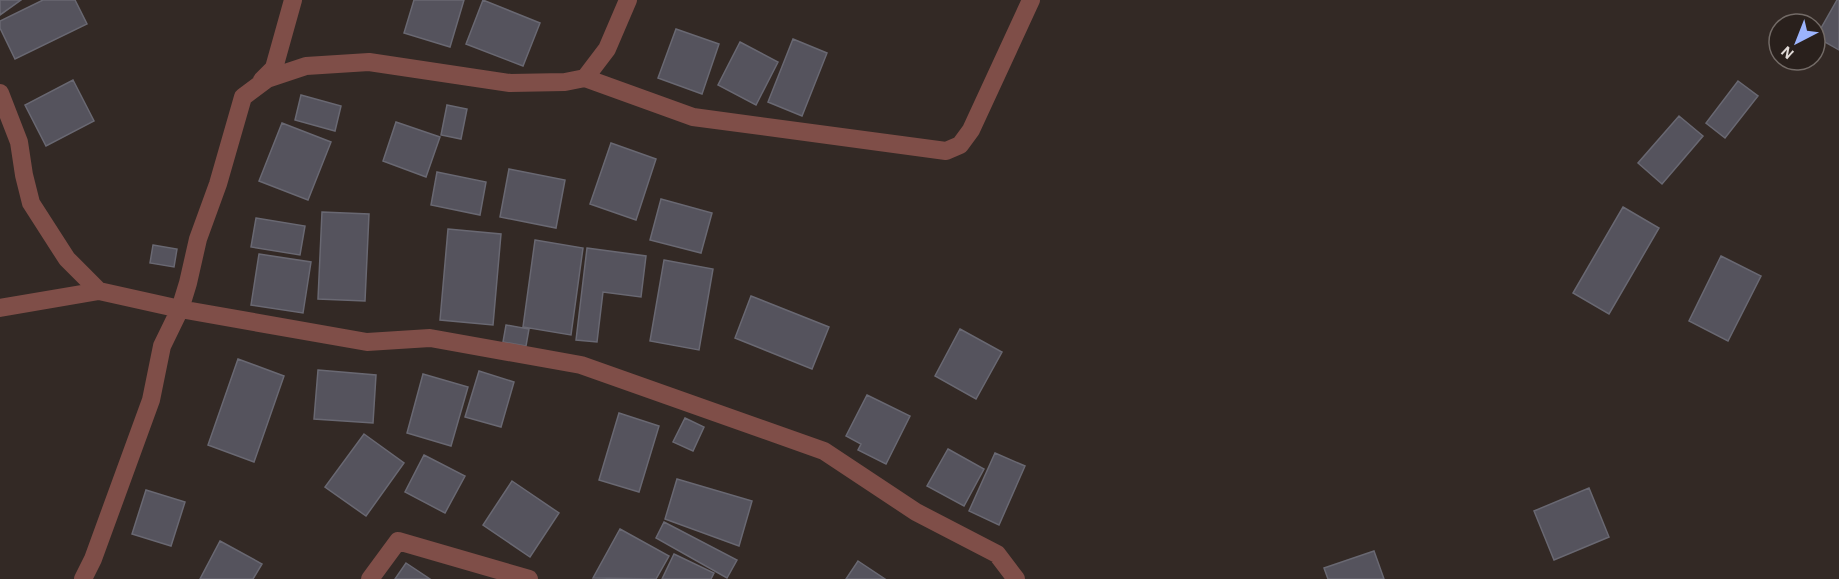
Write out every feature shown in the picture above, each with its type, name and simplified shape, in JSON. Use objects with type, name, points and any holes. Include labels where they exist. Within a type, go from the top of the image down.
[{"type":"street","points":[[83,579],[93,559],[151,400],[162,346],[180,309],[189,283],[198,239],[218,184],[243,97],[274,68],[293,0]]},
{"type":"street","points":[[585,78],[607,49],[628,0]]},
{"type":"street","points":[[243,97],[267,79],[306,66],[369,62],[510,83],[565,82],[585,78],[693,117],[946,152],[960,146],[971,130],[1031,0]]},
{"type":"street","points":[[0,93],[19,142],[31,203],[67,259],[99,291]]},
{"type":"street","points":[[0,308],[99,291],[180,309],[367,342],[430,338],[581,364],[824,451],[916,512],[997,554],[1017,579]]},
{"type":"street","points":[[370,579],[398,541],[529,579]]},
{"type":"building","points":[[0,0],[21,0],[0,15]]},
{"type":"building","points":[[43,0],[75,0],[87,24],[15,59],[0,28],[0,21]]},
{"type":"building","points":[[414,0],[464,0],[450,47],[404,33]]},
{"type":"building","points":[[483,0],[540,23],[523,66],[466,44]]},
{"type":"building","points":[[1839,0],[1839,50],[1827,43],[1827,18]]},
{"type":"building","points":[[676,29],[719,44],[702,94],[658,78]]},
{"type":"building","points":[[793,39],[827,53],[802,116],[768,102]]},
{"type":"building","points":[[740,42],[778,62],[756,105],[718,85]]},
{"type":"building","points":[[73,80],[94,121],[46,146],[25,105]]},
{"type":"building","points":[[1738,81],[1758,96],[1725,138],[1706,123]]},
{"type":"building","points":[[301,95],[341,106],[335,131],[295,120]]},
{"type":"building","points":[[447,105],[467,109],[461,139],[441,135]]},
{"type":"building","points":[[1679,116],[1703,136],[1662,184],[1638,163]]},
{"type":"building","points":[[396,122],[440,137],[426,177],[383,161]]},
{"type":"building","points":[[282,123],[331,142],[308,200],[259,181]]},
{"type":"building","points":[[611,143],[656,159],[636,220],[590,204]]},
{"type":"building","points":[[509,169],[565,180],[556,228],[500,217]]},
{"type":"building","points":[[437,172],[486,182],[480,215],[431,205]]},
{"type":"building","points":[[661,199],[712,213],[701,253],[650,240]]},
{"type":"building","points":[[1623,207],[1659,228],[1609,314],[1573,293]]},
{"type":"building","points":[[322,212],[369,214],[365,301],[318,299]]},
{"type":"building","points":[[256,218],[305,226],[300,255],[251,247]]},
{"type":"building","points":[[448,229],[501,234],[493,325],[440,320]]},
{"type":"building","points":[[535,240],[583,248],[571,335],[523,327]]},
{"type":"building","points":[[153,245],[177,249],[174,267],[150,263]]},
{"type":"building","points":[[587,248],[646,256],[641,297],[603,292],[597,342],[576,340]]},
{"type":"building","points":[[259,254],[311,262],[303,313],[251,305]]},
{"type":"building","points":[[1721,256],[1761,276],[1728,341],[1689,321]]},
{"type":"building","points":[[664,260],[713,269],[699,350],[650,341]]},
{"type":"building","points":[[751,296],[829,327],[812,369],[735,338]]},
{"type":"building","points":[[506,325],[529,329],[526,346],[503,342]]},
{"type":"building","points":[[960,329],[1002,352],[976,399],[935,376]]},
{"type":"building","points":[[238,359],[284,376],[254,462],[208,445]]},
{"type":"building","points":[[318,370],[376,375],[373,423],[314,419]]},
{"type":"building","points":[[479,371],[514,382],[501,427],[465,417]]},
{"type":"building","points":[[423,374],[468,387],[451,446],[407,433]]},
{"type":"building","points":[[867,395],[910,416],[886,464],[858,450],[861,444],[846,436]]},
{"type":"building","points":[[619,413],[659,426],[639,492],[599,480]]},
{"type":"building","points":[[685,418],[704,427],[693,451],[673,442]]},
{"type":"building","points":[[364,434],[404,463],[366,516],[325,487]]},
{"type":"building","points":[[948,449],[984,469],[964,506],[927,486]]},
{"type":"building","points":[[995,453],[1025,466],[999,525],[969,511]]},
{"type":"building","points":[[424,455],[465,476],[445,513],[405,492]]},
{"type":"building","points":[[677,479],[752,501],[739,546],[665,519]]},
{"type":"building","points":[[512,481],[559,513],[530,557],[483,525]]},
{"type":"building","points":[[1589,488],[1609,537],[1554,560],[1534,511]]},
{"type":"building","points":[[146,490],[185,502],[171,546],[132,534]]},
{"type":"building","points":[[664,522],[737,560],[727,578],[656,538]]},
{"type":"building","points":[[620,529],[669,556],[656,579],[593,578]]},
{"type":"building","points":[[220,541],[262,564],[253,579],[200,579]]},
{"type":"building","points":[[1374,551],[1384,579],[1328,579],[1324,568]]},
{"type":"building","points":[[674,554],[714,573],[711,579],[662,579]]},
{"type":"building","points":[[858,561],[885,579],[846,579]]},
{"type":"building","points":[[406,563],[430,579],[395,579]]}]
